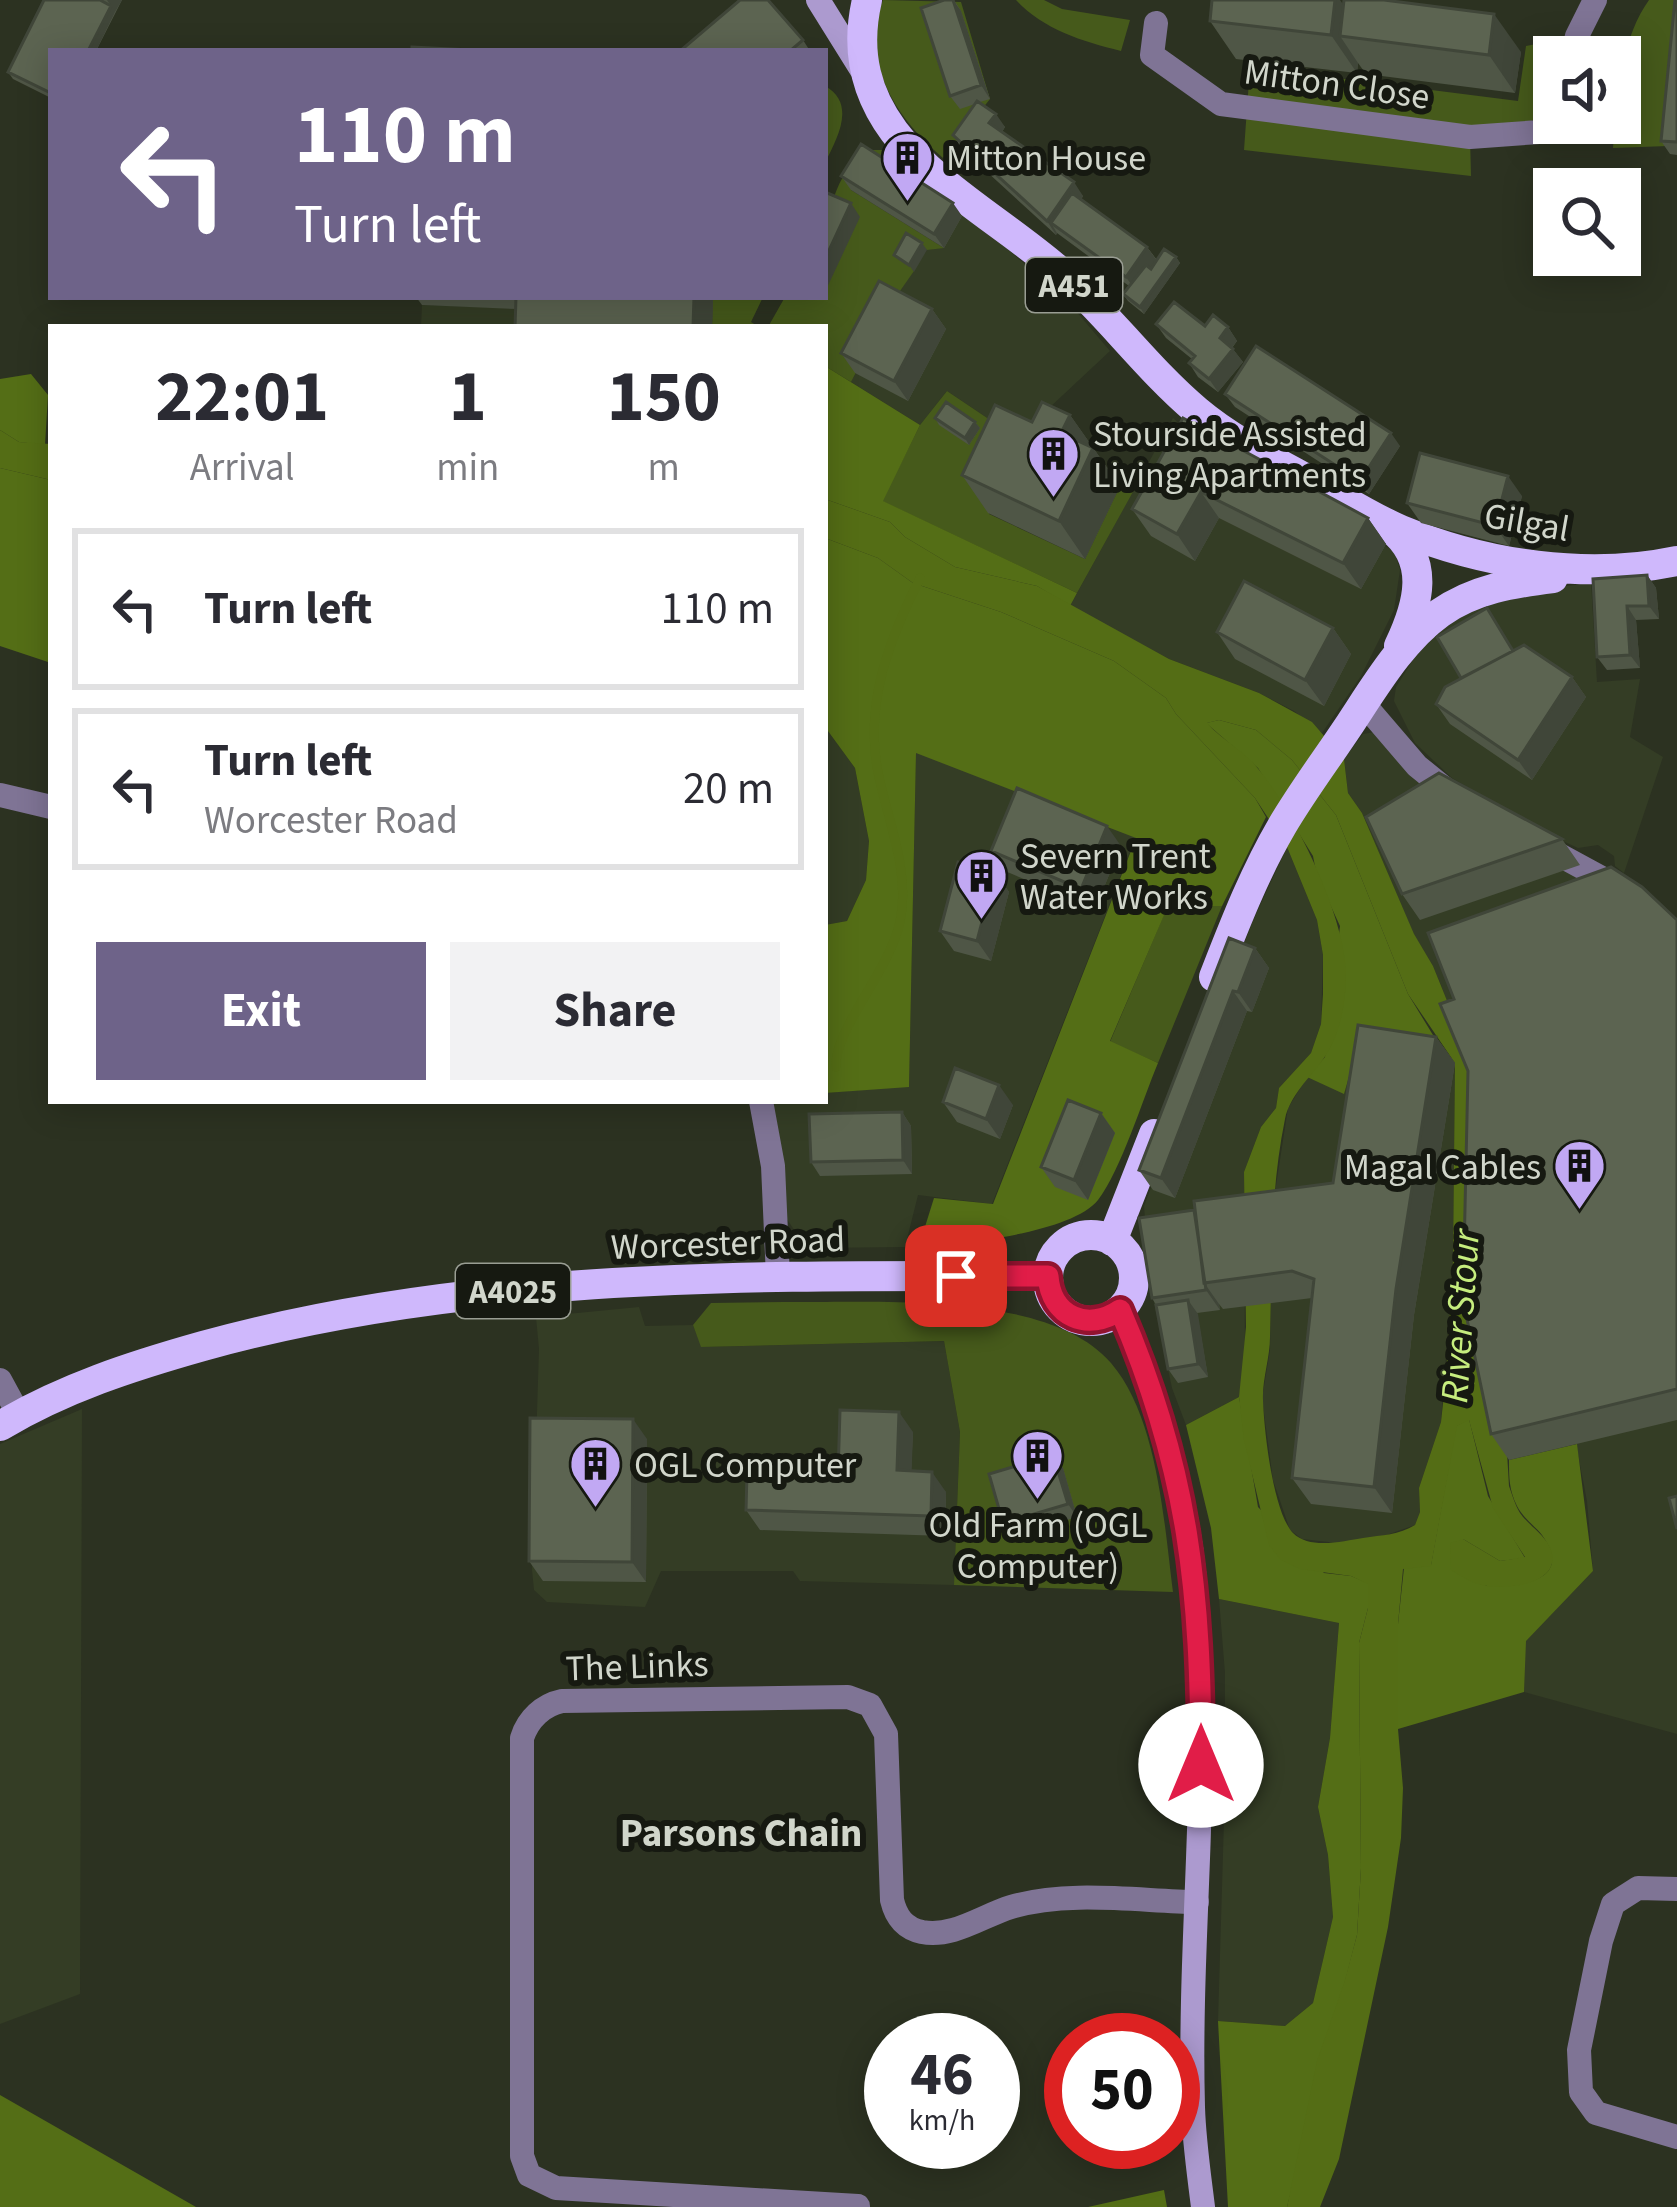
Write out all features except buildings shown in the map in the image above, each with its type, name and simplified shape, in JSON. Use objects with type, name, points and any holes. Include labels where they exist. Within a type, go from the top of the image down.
[{"type":"main road","points":[[818,0],[844,36],[864,76]]},
{"type":"main road","name":"A451","points":[[867,0],[860,37],[864,76],[883,120],[906,148],[1056,269],[1199,413],[1256,451],[1370,514]]},
{"type":"main road","points":[[1370,514],[1408,545],[1419,582],[1407,630],[1382,677]]},
{"type":"main road","name":"Gilgal","points":[[1370,514],[1418,536],[1548,567],[1618,570],[1677,561]]},
{"type":"main road","points":[[1201,1012],[1261,867],[1301,795],[1382,677],[1424,627],[1470,596],[1509,584],[1618,570]]},
{"type":"main road","points":[[1112,1240],[1161,1114]]},
{"type":"main road","points":[[1091,1235],[1112,1240],[1133,1268],[1132,1290],[1120,1310],[1101,1321],[1078,1320],[1059,1308],[1048,1288],[1048,1276],[1054,1256],[1070,1240],[1091,1235]]},
{"type":"main road","name":"Worcester Road","points":[[9,1420],[111,1373],[315,1318],[525,1290],[778,1277],[1048,1276]]},
{"type":"main road","points":[[1120,1310],[1169,1438],[1194,1567],[1201,1667],[1193,2113],[1202,2207]]},
{"type":"street","points":[[1577,36],[1595,0]]},
{"type":"street","name":"Mitton Close","points":[[1156,22],[1151,56],[1221,104],[1470,137],[1533,132]]},
{"type":"street","points":[[1355,716],[1477,811]]},
{"type":"street","points":[[0,795],[48,806]]},
{"type":"street","points":[[1537,844],[1645,903]]},
{"type":"street","points":[[762,1104],[773,1166],[778,1277]]},
{"type":"street","points":[[0,1380],[9,1420]]},
{"type":"street","name":"The Links","points":[[858,2206],[556,2188],[529,2175],[522,2156],[523,1738],[544,1707],[562,1701],[804,1696],[848,1697],[869,1705],[886,1734],[892,1900],[901,1922],[916,1931],[962,1928],[995,1912],[1043,1901],[1197,1902]]},
{"type":"street","points":[[1677,1889],[1638,1888],[1613,1904],[1579,2050],[1581,2092],[1596,2113],[1677,2137]]},
{"type":"shaded area","points":[[883,0],[961,2],[990,99],[943,158],[897,107],[879,67],[877,23]]},
{"type":"shaded area","points":[[1016,0],[1044,0],[1062,9],[1130,20],[1121,51],[1051,27]]},
{"type":"shaded area","points":[[1649,0],[1677,0],[1668,146],[1613,148],[1613,144],[1641,144],[1641,36],[1631,36]]},
{"type":"shaded area","points":[[1533,45],[1533,120],[1470,137],[1471,176],[1244,150],[1250,67],[1518,101],[1526,46]]},
{"type":"shaded area","points":[[828,88],[840,102],[839,132],[828,156]]},
{"type":"shaded area","points":[[868,150],[889,150],[963,210],[962,216],[870,158],[851,190],[944,248],[927,250],[912,241],[914,271],[851,382],[828,368],[828,324],[770,324],[783,300],[828,300],[829,216],[853,164]]},
{"type":"shaded area","points":[[963,210],[1069,303],[1110,351],[1017,438],[947,391],[920,425],[851,382],[893,301],[927,250],[944,247]]},
{"type":"shaded area","points":[[713,300],[762,300],[751,322],[754,324],[712,324]]},
{"type":"shaded area","points":[[422,305],[535,309],[534,324],[421,324]]},
{"type":"shaded area","points":[[828,368],[920,425],[883,501],[1077,593],[1070,606],[1037,586],[955,567],[905,537],[890,522],[828,500]]},
{"type":"shaded area","points":[[31,374],[48,395],[45,445],[19,442],[0,430],[0,379]]},
{"type":"shaded area","points":[[947,391],[1017,438],[989,514],[1085,559],[1120,486],[1134,490],[1077,593],[882,501],[920,425]]},
{"type":"shaded area","points":[[1173,418],[1201,444],[1394,551],[1400,570],[1394,610],[1361,676],[1322,733],[1259,693],[1169,659],[1070,606]]},
{"type":"shaded area","points":[[0,468],[48,479],[48,662],[0,646]]},
{"type":"shaded area","points":[[828,539],[878,558],[913,583],[1001,612],[1114,661],[1166,698],[1255,798],[1266,817],[1222,906],[1168,906],[1110,1041],[1158,1063],[1107,1187],[1098,1200],[1065,1221],[986,1240],[919,1246],[934,1198],[993,1204],[1136,838],[916,753],[909,1087],[828,1093],[828,924],[847,921],[866,880],[869,841],[855,768],[828,731]]},
{"type":"shaded area","points":[[1591,583],[1597,682],[1640,679],[1630,737],[1663,757],[1624,873],[1615,866],[1614,856],[1598,845],[1578,848],[1554,837],[1452,778],[1415,743],[1394,701],[1396,687],[1430,636],[1458,616],[1517,592]]},
{"type":"shaded area","points":[[1219,720],[1256,730],[1292,760],[1336,815],[1408,994],[1436,1040],[1363,1028],[1344,1094],[1307,1077],[1325,1057],[1340,926],[1313,856],[1258,768],[1206,723]]},
{"type":"shaded area","points":[[828,731],[855,768],[869,841],[866,880],[847,921],[828,924]]},
{"type":"shaded area","name":"Magal Cables","points":[[1375,732],[1417,766],[1677,929],[1677,1734],[1524,1692],[1525,1641],[1593,1571],[1587,1501],[1576,1444],[1509,1460],[1486,1097],[1433,966],[1414,935],[1362,813],[1348,793],[1344,759],[1363,734]]},
{"type":"shaded area","points":[[916,752],[1136,837],[992,1204],[918,1195],[905,1247],[812,1248],[776,1203],[761,1104],[828,1104],[828,1093],[909,1086]]},
{"type":"shaded area","points":[[1287,847],[1317,920],[1323,955],[1321,1024],[1311,1053],[1279,1088],[1276,1108],[1261,1127],[1244,1172],[1245,1359],[1239,1397],[1186,1425],[1172,1388],[1150,1283],[1144,1206],[1252,923]]},
{"type":"shaded area","points":[[1168,905],[1222,906],[1158,1063],[1110,1042]]},
{"type":"shaded area","points":[[1363,1027],[1455,1063],[1453,1260],[1441,1422],[1419,1488],[1415,1525],[1381,1537],[1337,1543],[1302,1539],[1290,1530],[1273,1480],[1262,1398],[1270,1350],[1271,1218],[1288,1108],[1307,1077],[1344,1093]]},
{"type":"shaded area","points":[[910,1302],[1004,1312],[1046,1323],[1083,1339],[1111,1363],[1127,1386],[1149,1441],[1173,1592],[954,1585],[960,1432],[944,1341],[701,1347],[693,1325],[711,1303]]},
{"type":"shaded area","points":[[639,1307],[645,1326],[693,1325],[702,1347],[944,1341],[960,1432],[954,1585],[800,1581],[793,1571],[661,1571],[645,1607],[547,1602],[534,1590],[532,1570],[536,1317]]},
{"type":"shaded area","points":[[1239,1397],[1258,1507],[1324,1573],[1368,1583],[1368,1608],[1359,1643],[1357,1935],[1287,2207],[1228,2207],[1218,2021],[1285,2026],[1313,2003],[1333,1917],[1318,1807],[1330,1738],[1339,1623],[1219,1599],[1211,1528],[1186,1425]]},
{"type":"shaded area","points":[[82,1409],[80,1994],[0,2024],[0,1444]]},
{"type":"shaded area","points":[[1469,1419],[1488,1496],[1525,1558],[1500,1561],[1463,1539],[1486,1586],[1539,1578],[1552,1563],[1542,1535],[1514,1500],[1509,1460],[1577,1444],[1593,1571],[1526,1641],[1524,1692],[1398,1729],[1398,1624],[1404,1568],[1431,1565],[1456,1426]]},
{"type":"shaded area","points":[[1219,1599],[1339,1623],[1330,1738],[1318,1807],[1333,1917],[1313,2003],[1285,2026],[1218,2021],[1225,1787],[1225,1673]]},
{"type":"shaded area","points":[[0,2095],[196,2207],[0,2207]]},
{"type":"shaded area","points":[[1164,2190],[1167,2207],[1088,2207]]},
{"type":"water","points":[[0,430],[19,442],[48,444],[48,479],[0,468]]},
{"type":"water","name":"River Stour","points":[[828,500],[890,522],[905,537],[955,567],[1037,586],[1169,659],[1259,693],[1312,722],[1344,759],[1348,793],[1362,813],[1414,934],[1433,966],[1486,1097],[1509,1486],[1520,1513],[1548,1544],[1552,1561],[1549,1570],[1531,1582],[1497,1587],[1451,1570],[1450,1543],[1463,1539],[1500,1561],[1525,1557],[1493,1508],[1469,1420],[1457,1426],[1431,1566],[1403,1569],[1398,1624],[1401,1838],[1388,1927],[1339,2159],[1320,2207],[1287,2207],[1317,2061],[1357,1935],[1359,1643],[1368,1608],[1368,1584],[1351,1576],[1300,1569],[1281,1560],[1269,1545],[1244,1440],[1239,1397],[1246,1327],[1244,1172],[1261,1127],[1276,1108],[1279,1088],[1311,1053],[1321,1024],[1323,955],[1317,920],[1287,847],[1255,798],[1166,698],[1114,661],[1001,612],[913,583],[878,558],[828,539]],"holes":[[[1219,720],[1256,730],[1292,760],[1336,815],[1408,994],[1455,1063],[1453,1260],[1446,1376],[1441,1422],[1419,1488],[1420,1512],[1415,1525],[1403,1531],[1317,1543],[1293,1533],[1280,1508],[1263,1392],[1270,1345],[1274,1201],[1285,1119],[1296,1094],[1335,1037],[1344,999],[1345,962],[1324,887],[1284,806],[1255,765],[1207,723]]]},
{"type":"waterway","points":[[836,1067],[844,1034],[888,955],[901,916],[900,861],[878,772],[874,721],[882,672],[920,578]]},
{"type":"place","name":"Mitton House","points":[[907,203]]},
{"type":"place","name":"Stourside Assisted Living Apartments","points":[[1054,500]]},
{"type":"place","name":"Severn Trent Water Works","points":[[981,922]]},
{"type":"place","name":"Magal Cables","points":[[1580,1212]]},
{"type":"place","name":"Old Farm (OGL Computer)","points":[[1038,1502]]},
{"type":"place","name":"OGL Computer","points":[[595,1510]]},
{"type":"district","name":"Parsons Chain","points":[[741,1832]]},
{"type":"route","points":[[956,1276],[1048,1276],[1048,1288],[1067,1315],[1101,1321],[1120,1310],[1169,1438],[1184,1502],[1197,1604],[1201,1765]]}]
